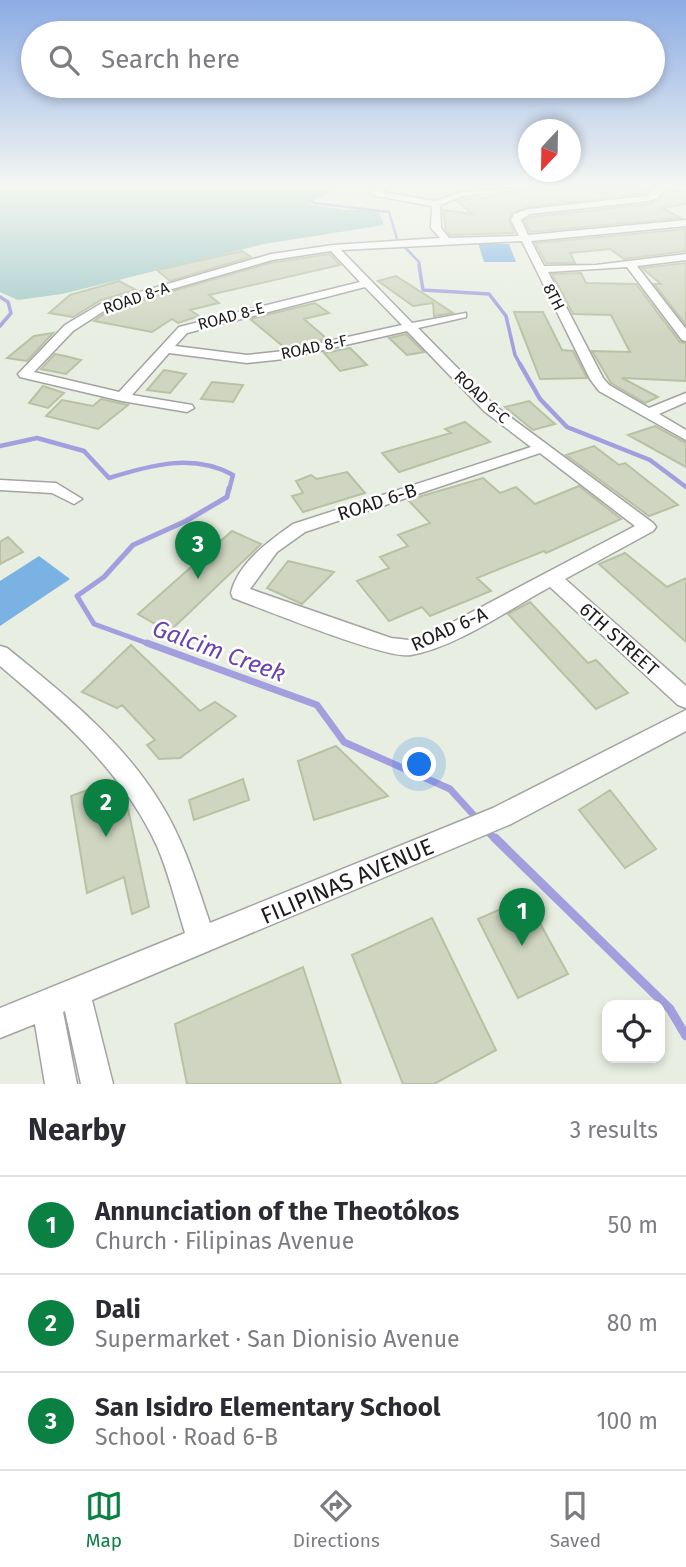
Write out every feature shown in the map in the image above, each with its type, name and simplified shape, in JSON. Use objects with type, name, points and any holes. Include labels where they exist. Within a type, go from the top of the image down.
[{"type":"street","name":"ROAD 8-A","points":[[187,408],[122,397],[25,374],[69,328],[106,305],[271,257],[333,248],[501,239]]},
{"type":"street","name":"8TH","points":[[524,239],[604,388],[686,436]]},
{"type":"street","name":"ROAD 6-C","points":[[333,248],[489,408],[647,527]]},
{"type":"street","points":[[540,269],[631,264],[686,257]]},
{"type":"street","points":[[631,264],[686,337]]},
{"type":"street","name":"ROAD 8-E","points":[[122,397],[183,330],[368,283]]},
{"type":"street","name":"ROAD 8-F","points":[[165,349],[247,359],[284,355],[461,315]]},
{"type":"street","points":[[648,414],[686,397]]},
{"type":"street","name":"ROAD 6-B","points":[[240,593],[242,585],[271,548],[299,528],[541,448]]},
{"type":"street","points":[[0,485],[56,488],[74,499]]},
{"type":"street","name":"ROAD 6-A","points":[[240,593],[402,649],[445,635],[647,527]]},
{"type":"street","name":"6TH STREET","points":[[552,578],[686,699]]},
{"type":"street","points":[[0,654],[44,690],[123,768],[167,839],[202,941]]},
{"type":"street","name":"FILIPINAS AVENUE","points":[[0,1023],[502,816],[686,720]]},
{"type":"street","points":[[75,991],[97,1084]]},
{"type":"street","points":[[46,1003],[61,1084]]},
{"type":"shaded area","points":[[0,239],[298,239],[264,244],[62,294],[18,300],[0,292]]},
{"type":"shaded area","points":[[478,243],[509,244],[516,262],[484,262]]},
{"type":"shaded area","points":[[39,556],[70,579],[0,626],[0,581]]},
{"type":"building","points":[[583,239],[686,239],[686,251],[624,259],[610,249],[570,253],[575,263],[546,263],[535,243]]},
{"type":"building","points":[[242,251],[251,257],[170,281],[157,270]]},
{"type":"building","points":[[330,254],[340,265],[209,295],[219,303],[190,310],[199,316],[178,323],[172,319],[152,332],[94,321],[111,309],[270,263]]},
{"type":"building","points":[[686,263],[686,325],[654,284],[661,284],[642,268]]},
{"type":"building","points":[[581,273],[586,283],[636,284],[680,342],[686,343],[686,381],[622,378],[658,397],[645,403],[611,383],[592,351],[630,352],[611,315],[573,314],[552,274]]},
{"type":"building","points":[[396,276],[453,313],[434,316],[433,303],[413,306],[378,281]]},
{"type":"building","points":[[119,281],[136,290],[101,300],[73,317],[49,313],[70,295]]},
{"type":"building","points":[[315,303],[329,313],[304,319],[327,339],[285,348],[250,319]]},
{"type":"building","points":[[514,312],[543,312],[562,350],[573,351],[587,378],[540,379]]},
{"type":"building","points":[[53,333],[27,361],[7,358],[34,336]]},
{"type":"building","points":[[406,334],[424,352],[407,355],[389,338]]},
{"type":"building","points":[[350,348],[367,365],[340,371],[324,353]]},
{"type":"building","points":[[55,354],[81,360],[66,374],[41,369]]},
{"type":"building","points":[[164,370],[186,374],[170,393],[147,390]]},
{"type":"building","points":[[212,382],[243,385],[233,402],[201,399]]},
{"type":"building","points":[[43,386],[64,393],[48,408],[29,403]]},
{"type":"building","points":[[101,399],[128,405],[98,429],[46,416],[62,400],[93,406]]},
{"type":"building","points":[[529,401],[555,424],[533,430],[505,407]]},
{"type":"building","points":[[465,422],[490,442],[399,472],[382,453],[451,433],[445,429]]},
{"type":"building","points":[[655,426],[686,443],[686,467],[628,435]]},
{"type":"building","points":[[594,446],[619,465],[625,463],[678,505],[649,516],[566,455]]},
{"type":"building","points":[[347,472],[365,493],[303,512],[292,496],[303,493],[296,481],[311,475],[317,479]]},
{"type":"building","points":[[483,478],[500,493],[516,487],[535,504],[579,486],[621,519],[546,553],[544,551],[477,578],[491,591],[430,616],[422,607],[389,621],[357,581],[389,568],[380,557],[408,546],[398,535],[430,523],[408,500]]},
{"type":"building","points":[[232,531],[261,544],[169,632],[138,614]]},
{"type":"building","points":[[8,537],[23,552],[0,564],[0,542]]},
{"type":"building","points":[[625,553],[667,587],[686,578],[686,642],[599,564]]},
{"type":"building","points":[[288,561],[334,572],[302,604],[267,588]]},
{"type":"building","points":[[530,602],[588,663],[596,660],[628,693],[596,709],[508,614]]},
{"type":"building","points":[[131,645],[200,711],[215,702],[236,716],[180,758],[159,759],[147,745],[155,740],[122,705],[117,708],[82,692]]},
{"type":"building","points":[[336,746],[388,796],[314,820],[298,761]]},
{"type":"building","points":[[243,779],[249,800],[194,820],[189,800]]},
{"type":"building","points":[[113,781],[125,795],[149,907],[132,914],[124,877],[87,893],[71,796]]},
{"type":"building","points":[[610,790],[656,849],[625,868],[579,810]]},
{"type":"building","points":[[526,898],[568,974],[518,998],[478,919]]},
{"type":"building","points":[[432,918],[496,1050],[434,1084],[403,1084],[352,955]]},
{"type":"building","points":[[303,967],[341,1084],[187,1084],[175,1024]]},
{"type":"waterway","name":"Galcim Creek","points":[[397,239],[419,262],[420,267]]},
{"type":"waterway","name":"Galcim Creek","points":[[419,265],[423,290],[489,294],[506,316],[515,355],[521,366]]},
{"type":"waterway","name":"Galcim Creek","points":[[0,297],[8,302],[11,313],[0,326]]},
{"type":"waterway","name":"Galcim Creek","points":[[520,364],[540,399],[567,427],[650,460],[686,487]]},
{"type":"waterway","name":"Galcim Creek","points":[[0,446],[37,438],[84,451],[109,478],[172,463],[203,464],[233,475],[229,490]]},
{"type":"waterway","name":"Galcim Creek","points":[[152,645],[94,624],[77,596],[104,577],[133,545],[186,521],[227,497],[229,488]]},
{"type":"waterway","name":"Galcim Creek","points":[[147,643],[317,705],[344,742],[450,789],[479,821]]},
{"type":"waterway","name":"Galcim Creek","points":[[485,829],[496,840]]},
{"type":"waterway","name":"Galcim Creek","points":[[495,838],[670,1009],[686,1036]]},
{"type":"place","name":"San Isidro Elementary School","points":[[198,579]]},
{"type":"place","name":"Dali","points":[[106,837]]},
{"type":"place","name":"Annunciation of the Theotókos","points":[[522,946]]}]
